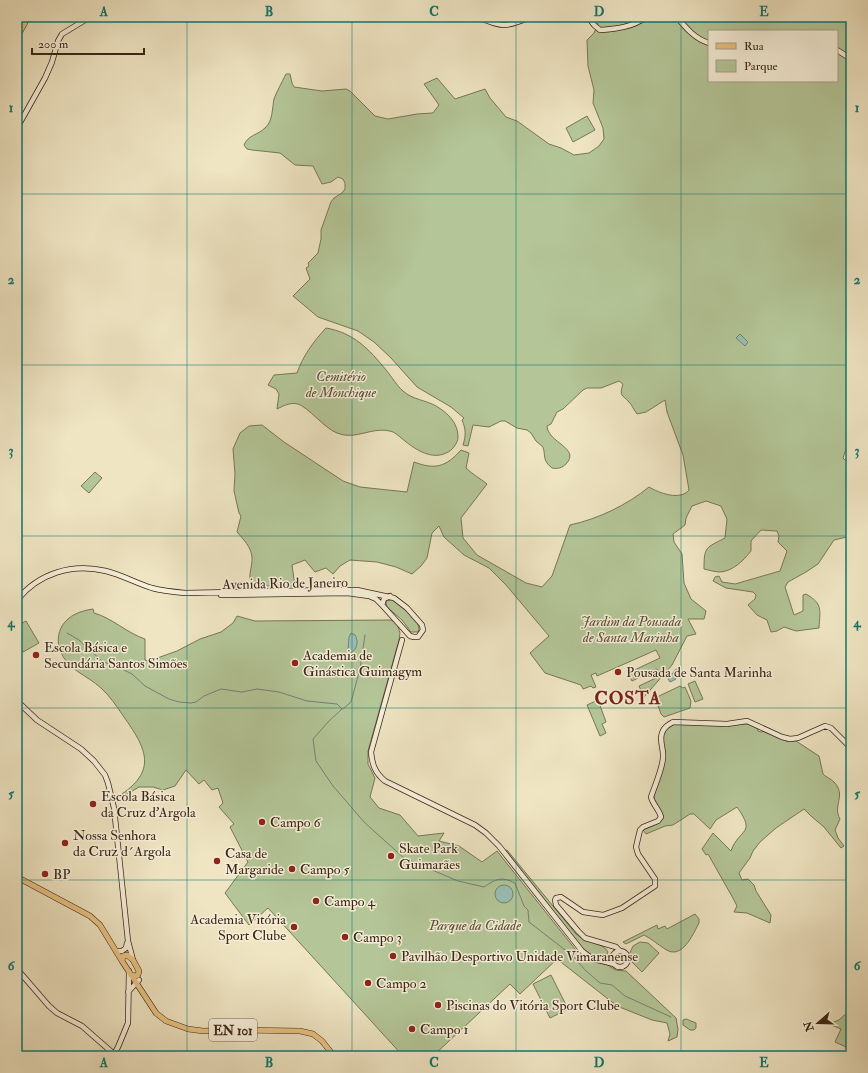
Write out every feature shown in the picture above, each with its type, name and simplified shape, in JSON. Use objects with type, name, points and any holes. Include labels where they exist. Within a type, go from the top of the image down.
[{"type":"main road","points":[[17,37],[28,17]]},
{"type":"main road","points":[[17,877],[90,916],[100,925],[130,973],[136,976],[138,981]]},
{"type":"main road","points":[[115,950],[133,960]]},
{"type":"main road","points":[[122,961],[123,956],[126,955]]},
{"type":"main road","name":"EN 101","points":[[133,960],[140,971],[138,981],[156,1013],[166,1021],[188,1029],[203,1031],[300,1031],[313,1034],[322,1041],[334,1056]]},
{"type":"street","points":[[17,128],[45,78],[62,34],[90,17]]},
{"type":"street","points":[[479,17],[502,25],[512,25],[530,17]]},
{"type":"street","points":[[588,17],[600,30],[615,29],[638,24],[646,17]]},
{"type":"street","points":[[677,17],[694,36],[708,43]]},
{"type":"street","points":[[838,51],[851,58]]},
{"type":"street","points":[[17,600],[28,588],[41,579],[56,573],[80,568],[106,571],[151,588],[186,593],[345,589],[390,596]]},
{"type":"street","name":"Avenida Rio de Janeiro","points":[[186,593],[221,595],[347,593],[369,596],[376,599],[410,636],[414,638],[421,635],[423,628],[416,618],[401,602],[390,596]]},
{"type":"street","points":[[382,605],[384,599],[390,596]]},
{"type":"street","points":[[402,640],[371,752],[372,764],[378,775],[385,781],[475,824],[499,846],[582,951],[591,958],[620,967],[625,965],[627,961],[626,954],[616,947],[585,938],[581,935],[556,904],[555,900],[556,898],[561,897],[583,912],[603,915],[622,908],[655,886],[655,879],[638,854],[636,847],[640,830],[643,827],[658,822],[661,817],[660,812],[652,803],[651,797],[663,760],[661,739],[662,732],[666,726],[673,722],[727,724],[747,721],[782,737],[790,739],[798,738],[825,726],[831,728],[851,748]]},
{"type":"street","points":[[17,701],[37,720],[88,754],[105,775],[110,788],[114,808],[128,941],[133,960]]},
{"type":"street","points":[[126,955],[128,941]]},
{"type":"street","points":[[610,946],[613,956],[612,961],[614,964]]},
{"type":"street","points":[[115,950],[122,951],[126,948]]},
{"type":"street","points":[[602,961],[620,951]]},
{"type":"street","points":[[17,969],[49,1006],[57,1013],[82,1026],[113,1055],[128,1023],[128,992],[130,973]]},
{"type":"street","points":[[128,992],[138,981]]},
{"type":"green space","name":"Jardim da Pousada de Santa Marinha","points":[[595,17],[851,17],[851,434],[843,458],[851,466],[851,536],[834,540],[818,564],[788,582],[785,587],[794,615],[803,611],[803,595],[806,594],[818,604],[820,612],[819,628],[796,631],[784,627],[777,631],[771,632],[767,620],[757,615],[748,605],[755,599],[756,595],[753,592],[726,588],[713,581],[715,577],[719,576],[722,582],[735,584],[780,571],[787,551],[778,542],[779,536],[777,531],[761,530],[751,541],[751,551],[733,568],[720,572],[704,569],[707,549],[725,538],[727,519],[721,506],[706,501],[692,506],[686,518],[685,525],[673,534],[674,542],[682,554],[684,583],[691,599],[706,611],[704,619],[688,619],[696,634],[687,636],[672,665],[644,697],[639,686],[660,676],[657,669],[632,681],[628,673],[660,658],[656,650],[597,676],[596,673],[591,675],[596,687],[593,688],[591,686],[583,689],[581,685],[545,673],[530,653],[549,636],[506,585],[489,568],[464,555],[444,537],[439,526],[432,533],[427,558],[412,574],[396,567],[377,562],[350,560],[340,566],[333,574],[326,568],[315,572],[305,560],[292,565],[295,586],[253,586],[250,580],[252,561],[251,553],[247,544],[237,532],[241,516],[234,491],[235,474],[233,449],[240,433],[249,426],[262,425],[284,442],[343,481],[360,487],[407,492],[414,462],[434,466],[445,463],[456,456],[461,450],[469,453],[466,468],[487,484],[461,518],[463,538],[477,555],[526,583],[542,587],[552,576],[570,525],[602,515],[631,500],[649,487],[658,492],[669,495],[680,495],[689,490],[683,455],[667,412],[665,400],[646,412],[637,414],[630,403],[622,395],[621,391],[623,384],[619,381],[601,388],[587,388],[583,390],[563,409],[557,412],[551,424],[547,426],[552,437],[567,449],[570,454],[570,458],[566,464],[561,467],[552,468],[549,465],[546,460],[543,447],[536,441],[531,433],[527,430],[517,428],[505,421],[501,421],[489,427],[473,425],[468,446],[463,445],[465,432],[462,420],[464,418],[451,407],[417,387],[391,358],[374,342],[358,331],[318,317],[293,296],[310,279],[306,268],[309,266],[308,263],[318,253],[321,230],[331,202],[345,189],[343,179],[338,177],[331,182],[322,184],[313,166],[295,165],[280,153],[247,149],[244,145],[248,139],[262,130],[270,122],[275,96],[286,74],[290,74],[294,87],[322,91],[346,89],[350,91],[375,116],[388,119],[433,113],[439,105],[424,84],[437,78],[455,99],[485,89],[490,98],[506,117],[517,121],[549,144],[574,155],[589,153],[599,146],[604,139],[603,128],[593,103],[594,90],[588,66],[587,40],[594,33],[598,24]]},
{"type":"green space","points":[[587,116],[595,130],[573,142],[566,128]]},
{"type":"green space","name":"Cemitério de Monchique","points":[[326,328],[336,330],[353,338],[373,355],[403,391],[411,396],[436,406],[448,415],[452,419],[458,432],[458,439],[452,449],[441,455],[430,455],[414,448],[393,432],[379,430],[344,435],[332,430],[298,404],[289,404],[277,409],[279,394],[276,389],[268,385],[274,375],[297,373],[309,349]]},
{"type":"green space","points":[[95,472],[102,478],[89,493],[81,486]]},
{"type":"green space","points":[[391,598],[414,618],[419,628],[418,632],[411,632],[402,620],[387,607],[386,602]]},
{"type":"green space","name":"Parque da Cidade","points":[[93,609],[94,613],[107,618],[145,639],[145,660],[149,661],[177,651],[200,639],[221,632],[233,623],[237,616],[255,621],[391,620],[397,623],[400,633],[399,640],[368,751],[368,764],[375,778],[370,797],[379,808],[400,815],[418,836],[444,833],[439,841],[459,846],[482,862],[497,851],[579,954],[585,960],[608,965],[615,970],[626,971],[676,1018],[678,1029],[677,1037],[668,1041],[670,1034],[667,1023],[652,1020],[617,1006],[557,959],[520,994],[510,984],[433,1056],[403,1056],[268,908],[249,925],[225,893],[248,862],[230,827],[234,824],[219,807],[223,803],[218,788],[212,790],[204,780],[199,784],[186,770],[175,786],[163,790],[153,787],[139,787],[124,796],[122,794],[133,785],[140,776],[144,767],[144,757],[138,738],[104,691],[96,683],[67,663],[58,644],[58,638],[62,626],[71,616],[79,612]]},
{"type":"green space","points":[[26,621],[39,643],[23,652],[17,641],[17,626]]},
{"type":"green space","points":[[695,681],[703,699],[695,702],[688,684]]},
{"type":"green space","points":[[680,686],[683,688],[685,687],[691,701],[690,708],[664,717],[661,714],[656,700],[657,697]]},
{"type":"green space","points":[[598,700],[606,722],[602,724],[606,733],[600,736],[587,705]]},
{"type":"green space","points":[[677,723],[748,724],[757,728],[758,731],[764,731],[786,741],[796,741],[819,756],[823,774],[833,781],[838,787],[840,796],[838,814],[840,819],[835,830],[838,838],[844,846],[841,848],[824,827],[804,809],[776,828],[760,842],[739,873],[742,880],[748,879],[754,885],[756,891],[771,915],[770,923],[747,913],[734,912],[737,906],[734,900],[708,854],[706,855],[702,849],[713,833],[731,851],[746,827],[746,822],[737,807],[716,820],[710,829],[694,814],[690,814],[673,825],[665,826],[646,834],[643,830],[657,823],[663,816],[654,797],[664,761],[662,741],[666,730],[670,726]]},
{"type":"green space","points":[[507,850],[576,934],[606,949],[608,952],[606,956],[595,956],[581,946],[505,851]]},
{"type":"green space","points":[[695,914],[699,919],[699,923],[686,945],[677,952],[671,952],[665,949],[644,935],[626,944],[623,942],[657,925],[658,929],[665,926],[667,929]]},
{"type":"green space","points":[[640,942],[648,943],[659,953],[642,972],[632,962],[629,955],[633,946]]},
{"type":"green space","points":[[551,975],[568,1009],[550,1018],[533,984]]},
{"type":"green space","points":[[851,1009],[851,1034],[846,1047],[835,1042],[841,1029],[829,1024],[839,1020]]},
{"type":"green space","points":[[686,1019],[696,1023],[696,1028],[694,1030],[690,1030],[683,1025],[683,1020]]},
{"type":"water","points":[[740,334],[748,342],[745,346],[736,338]]},
{"type":"water","points":[[351,633],[355,635],[357,643],[356,647],[351,653],[348,650],[349,637]]},
{"type":"water","points":[[676,669],[678,669],[680,674],[677,675],[676,679],[670,682],[668,679]]},
{"type":"water","points":[[500,885],[508,885],[513,890],[511,901],[508,903],[500,903],[495,898],[495,890]]},
{"type":"waterway","points":[[67,633],[79,640],[103,662],[110,664],[121,664],[124,670],[132,674],[145,686],[169,699],[179,702],[196,702],[204,696],[221,689],[242,692],[257,689],[279,692],[307,701],[337,704],[342,709],[313,739],[316,761],[333,786],[365,823],[404,858],[458,881],[484,887],[499,879],[515,883],[524,906],[528,910],[529,922],[573,956],[585,970],[600,983],[612,985],[625,996],[671,1017]]},
{"type":"waterway","points":[[343,709],[351,702],[360,669],[365,635]]},
{"type":"place","name":"Escola Básica e Secundária Santos Simões","points":[[36,655]]},
{"type":"place","name":"Academia de Ginástica Guimagym","points":[[295,663]]},
{"type":"place","name":"Pousada de Santa Marinha","points":[[618,672]]},
{"type":"place","name":"Escola Básica da Cruz d'Argola","points":[[93,804]]},
{"type":"place","name":"Campo 6","points":[[262,822]]},
{"type":"place","name":"Nossa Senhora da Cruz d´Argola","points":[[65,843]]},
{"type":"place","name":"Skate Park Guimarães","points":[[391,856]]},
{"type":"place","name":"Casa de Margaride","points":[[217,861]]},
{"type":"place","name":"Campo 5","points":[[292,869]]},
{"type":"place","name":"BP","points":[[45,874]]},
{"type":"place","name":"Campo 4","points":[[316,901]]},
{"type":"place","name":"Academia Vitória Sport Clube","points":[[294,927]]},
{"type":"place","name":"Campo 3","points":[[345,937]]},
{"type":"place","name":"Pavilhão Desportivo Unidade Vimaranense","points":[[393,956]]},
{"type":"place","name":"Campo 2","points":[[368,983]]},
{"type":"place","name":"Piscinas do Vitória Sport Clube","points":[[438,1005]]},
{"type":"place","name":"Campo 1","points":[[412,1029]]},
{"type":"district","name":"COSTA","points":[[628,698]]}]
